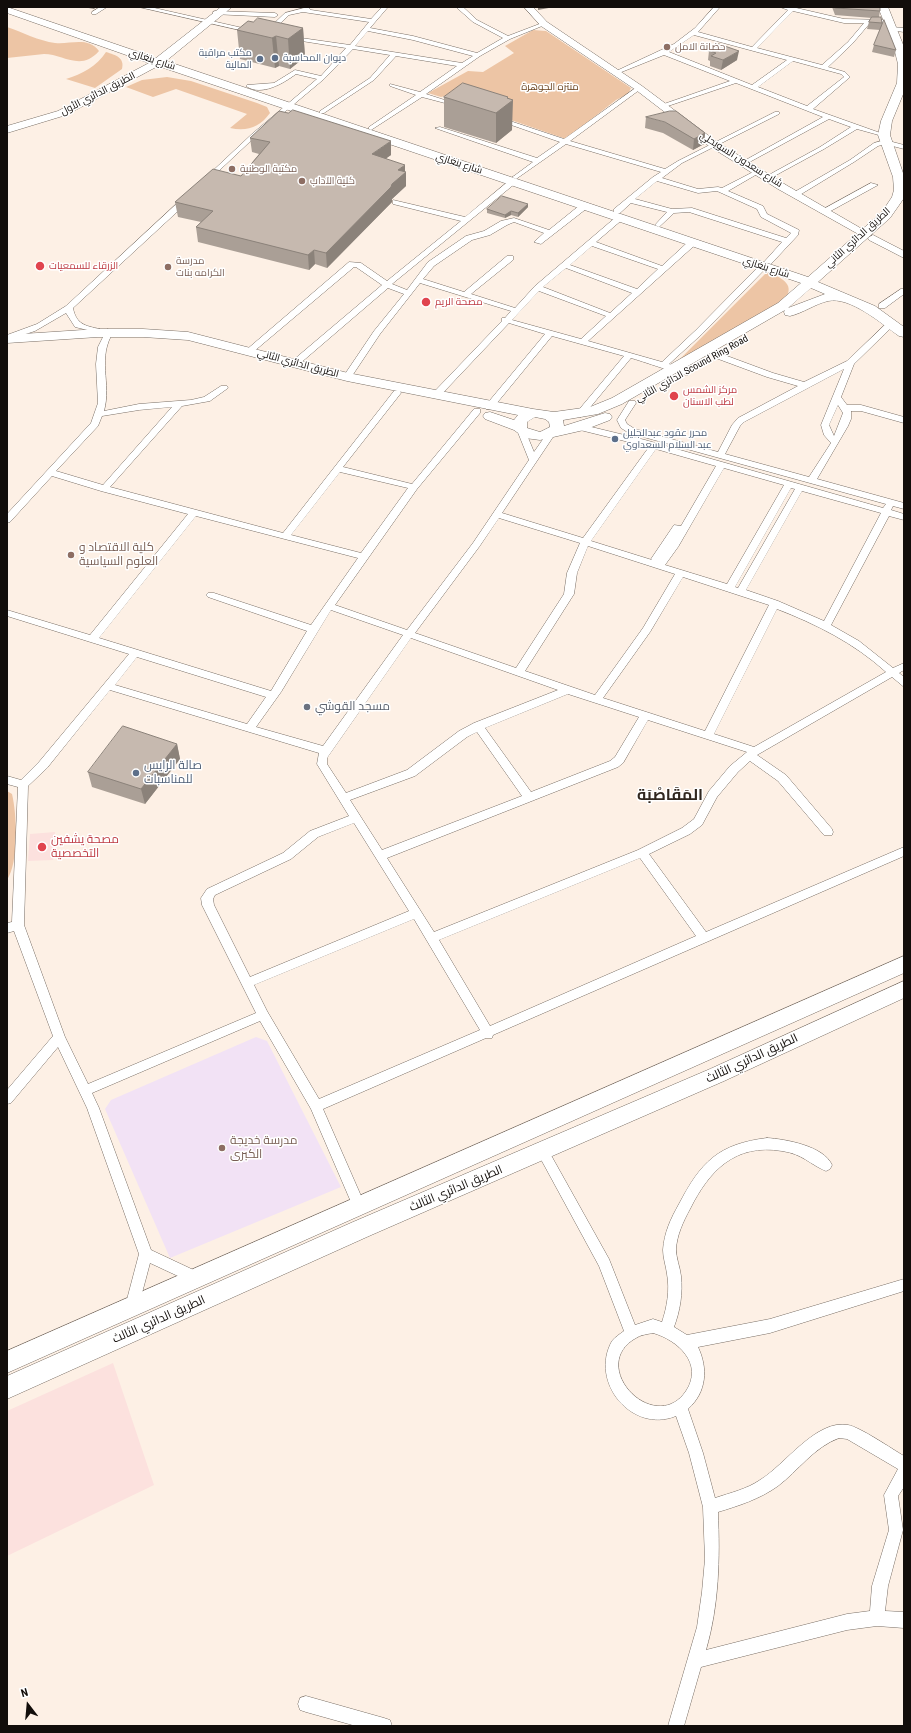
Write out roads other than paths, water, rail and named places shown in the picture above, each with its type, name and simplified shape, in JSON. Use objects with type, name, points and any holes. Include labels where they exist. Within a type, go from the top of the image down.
[{"type":"main road","name":"شارع بنغازي","points":[[11,7],[129,63]]},
{"type":"main road","name":"شارع سعدون السويحلي","points":[[528,7],[544,24],[617,72],[713,144],[824,211],[904,254]]},
{"type":"main road","points":[[883,7],[898,29]]},
{"type":"main road","points":[[885,139],[887,122],[903,81],[903,64],[894,7]]},
{"type":"main road","name":"الطريق الدائري الأول","points":[[7,126],[62,108],[129,63],[156,56],[176,46],[221,10]]},
{"type":"main road","name":"شارع بنغازي","points":[[7,11],[129,63],[156,56],[187,69],[290,105],[618,215],[692,243],[818,281],[882,306],[898,322],[904,333]]},
{"type":"main road","points":[[176,46],[175,56],[187,69]]},
{"type":"main road","name":"الطريق الدائري الأول","points":[[7,130],[62,113],[129,63]]},
{"type":"main road","points":[[129,63],[187,69]]},
{"type":"main road","name":"شارع بنغازي","points":[[187,69],[249,86],[290,105],[322,112],[371,128],[515,180],[583,207],[659,225],[768,267]]},
{"type":"main road","points":[[904,100],[895,137],[901,146],[904,163]]},
{"type":"main road","name":"الطريق الدائري الثاني","points":[[869,236],[900,197],[901,188],[885,139]]},
{"type":"main road","points":[[869,236],[904,212]]},
{"type":"main road","name":"الدائري الثاني Scound Ring Road","points":[[530,413],[540,413],[552,416],[580,414],[617,401],[757,322],[812,295],[818,281],[869,236]]},
{"type":"main road","points":[[768,267],[792,288],[793,296],[790,307]]},
{"type":"main road","name":"شارع بنغازي","points":[[818,281],[898,322]]},
{"type":"main road","points":[[790,307],[827,297],[852,299]]},
{"type":"main road","name":"الدائري الثاني Scound Ring Road","points":[[483,409],[535,436],[579,427],[598,420],[632,403],[674,369],[716,356],[790,307]]},
{"type":"main road","name":"الطريق الدائري الثاني","points":[[7,338],[64,334],[163,333],[188,336],[294,364],[430,397]]},
{"type":"main road","name":"الطريق الدائري الثاني","points":[[7,347],[103,334],[158,339],[216,349],[292,370],[397,393],[430,397]]},
{"type":"main road","points":[[430,397],[483,409],[530,413]]},
{"type":"main road","points":[[520,428],[521,419],[530,413]]},
{"type":"main road","points":[[552,416],[558,424],[553,432]]},
{"type":"main road","name":"الطريق الدائري الثالث","points":[[7,1362],[904,964]]},
{"type":"main road","name":"الطريق الدائري الثالث","points":[[7,1388],[361,1230],[717,1076],[904,989]]},
{"type":"main road","points":[[588,1104],[602,1125]]},
{"type":"street","points":[[94,13],[104,7]]},
{"type":"street","points":[[142,7],[155,8],[205,22],[261,27],[273,34],[462,65]]},
{"type":"street","points":[[261,27],[284,7]]},
{"type":"street","points":[[273,34],[287,14],[316,7]]},
{"type":"street","points":[[7,338],[27,332],[48,323],[69,308],[254,135],[322,78],[352,46],[385,7]]},
{"type":"street","points":[[459,7],[475,21],[508,38]]},
{"type":"street","points":[[617,72],[662,52],[694,33],[717,7]]},
{"type":"street","points":[[782,7],[844,21],[868,22],[898,29]]},
{"type":"street","points":[[822,7],[824,17]]},
{"type":"street","points":[[754,48],[792,9]]},
{"type":"street","points":[[221,10],[275,15]]},
{"type":"street","points":[[301,10],[371,22]]},
{"type":"street","points":[[824,67],[850,43],[868,22]]},
{"type":"street","points":[[371,128],[422,95],[478,55],[508,38],[544,24]]},
{"type":"street","points":[[365,30],[420,40],[478,55]]},
{"type":"street","points":[[694,33],[824,67],[843,73],[847,77],[808,109]]},
{"type":"street","points":[[662,52],[901,146]]},
{"type":"street","points":[[322,112],[372,79],[396,53]]},
{"type":"street","points":[[752,88],[792,59]]},
{"type":"street","points":[[249,86],[276,85],[294,72],[322,78]]},
{"type":"street","points":[[664,106],[734,81]]},
{"type":"street","points":[[392,85],[463,108]]},
{"type":"street","points":[[294,364],[387,285],[538,161],[639,88]]},
{"type":"street","points":[[430,397],[479,352],[505,320],[538,288],[591,244],[618,215],[628,200],[664,171],[713,144],[729,138],[777,113]]},
{"type":"street","points":[[489,116],[564,141],[664,171]]},
{"type":"street","points":[[744,163],[828,117]]},
{"type":"street","points":[[768,178],[822,148],[855,127]]},
{"type":"street","points":[[438,128],[538,161]]},
{"type":"street","points":[[795,194],[852,161],[870,147],[885,139]]},
{"type":"street","points":[[722,191],[758,172]]},
{"type":"street","points":[[505,320],[674,369],[699,332],[768,267],[795,233],[795,230],[764,215],[759,207],[722,191],[714,189],[695,191],[655,178]]},
{"type":"street","points":[[824,211],[874,185]]},
{"type":"street","points":[[628,200],[672,211],[689,210],[787,242]]},
{"type":"street","points":[[396,202],[466,220]]},
{"type":"street","points":[[538,242],[583,207]]},
{"type":"street","points":[[659,225],[672,211]]},
{"type":"street","points":[[347,377],[377,333],[409,294],[425,269],[439,257],[469,238],[490,232],[508,221],[514,220],[550,233]]},
{"type":"street","points":[[582,342],[692,243]]},
{"type":"street","points":[[591,244],[664,269]]},
{"type":"street","points":[[427,252],[439,257]]},
{"type":"street","points":[[465,295],[510,258]]},
{"type":"street","points":[[249,351],[352,264],[358,265],[387,285],[409,294]]},
{"type":"street","points":[[564,265],[638,292]]},
{"type":"street","points":[[418,280],[515,310]]},
{"type":"street","points":[[538,288],[612,316]]},
{"type":"street","points":[[882,306],[904,291]]},
{"type":"street","points":[[7,520],[52,473],[95,424],[100,414],[102,400],[100,366],[103,334],[77,325],[72,320],[69,308]]},
{"type":"street","points":[[656,564],[673,547],[740,422],[805,385],[850,363],[898,322]]},
{"type":"street","points":[[250,727],[273,695],[313,629],[414,488],[550,333]]},
{"type":"street","points":[[580,414],[628,356]]},
{"type":"street","points":[[716,356],[770,375],[805,385]]},
{"type":"street","points":[[835,442],[828,435],[824,425],[850,363]]},
{"type":"street","points":[[100,414],[139,407],[191,404],[207,399],[224,388]]},
{"type":"street","points":[[284,537],[397,393]]},
{"type":"street","points":[[812,480],[835,442],[847,418],[845,408],[837,397]]},
{"type":"street","points":[[632,403],[621,420],[626,428],[637,433],[789,484],[904,517]]},
{"type":"street","points":[[104,489],[179,404]]},
{"type":"street","points":[[845,408],[861,408],[904,420]]},
{"type":"street","points":[[579,427],[719,461],[812,480],[904,505]]},
{"type":"street","points":[[520,428],[533,459]]},
{"type":"street","points":[[488,1034],[432,938],[322,764],[322,758],[325,750],[408,635],[476,545],[533,459],[553,432]]},
{"type":"street","points":[[519,672],[569,594],[571,580],[585,541],[654,446]]},
{"type":"street","points":[[338,469],[414,488]]},
{"type":"street","points":[[52,473],[104,489],[364,557]]},
{"type":"street","points":[[730,588],[789,484]]},
{"type":"street","points":[[741,591],[800,487]]},
{"type":"street","points":[[826,626],[891,502]]},
{"type":"street","points":[[93,638],[194,513]]},
{"type":"street","points":[[496,514],[585,541],[775,603],[826,626],[860,647],[893,672],[904,683]]},
{"type":"street","points":[[597,699],[647,630],[680,572]]},
{"type":"street","points":[[211,595],[313,629]]},
{"type":"street","points":[[708,735],[775,603]]},
{"type":"street","points":[[329,606],[568,690],[708,735],[752,754],[785,781],[828,832]]},
{"type":"street","points":[[7,613],[93,638],[135,653],[273,695]]},
{"type":"street","points":[[132,1307],[146,1254],[86,1090],[59,1037],[12,927],[23,785],[43,765],[135,653]]},
{"type":"street","points":[[432,938],[642,853],[694,826],[713,794],[734,770],[752,754],[904,666]]},
{"type":"street","points":[[107,686],[325,750]]},
{"type":"street","points":[[343,798],[411,773],[426,764],[462,734],[478,726],[568,690]]},
{"type":"street","points":[[380,856],[614,764],[619,760],[645,716]]},
{"type":"street","points":[[478,726],[529,798]]},
{"type":"street","points":[[7,780],[23,785]]},
{"type":"street","points":[[356,818],[314,834],[287,856],[212,892],[207,898],[208,905],[263,1015],[316,1106],[358,1205]]},
{"type":"street","points":[[316,1106],[488,1034],[703,937],[904,851]]},
{"type":"street","points":[[642,853],[703,937]]},
{"type":"street","points":[[247,983],[416,913]]},
{"type":"street","points":[[86,1090],[263,1015]]},
{"type":"street","points":[[7,1099],[59,1037]]},
{"type":"street","points":[[666,1329],[675,1289],[669,1246],[684,1206],[693,1188],[705,1172],[733,1151],[748,1146],[766,1144],[796,1148],[808,1153],[826,1165]]},
{"type":"street","points":[[543,1152],[604,1263],[631,1332]]},
{"type":"street","points":[[146,1254],[195,1278]]},
{"type":"street","points":[[687,1342],[770,1326],[904,1286]]},
{"type":"street","points":[[653,1326],[666,1329],[677,1334],[687,1342],[694,1353],[698,1364],[696,1388],[689,1398],[680,1406],[671,1411],[661,1412],[645,1410],[630,1403],[617,1386],[613,1377],[613,1356],[617,1345],[631,1332],[653,1326]]},
{"type":"street","points":[[676,1726],[705,1627],[710,1592],[712,1559],[710,1507],[696,1453],[680,1406]]},
{"type":"street","points":[[710,1507],[749,1494],[765,1486],[821,1439],[833,1432],[845,1430],[904,1464]]},
{"type":"street","points":[[876,1618],[880,1586],[896,1530],[891,1495],[904,1473]]},
{"type":"street","points":[[695,1661],[826,1627],[876,1618],[904,1620]]},
{"type":"street","points":[[306,1704],[384,1726]]},
{"type":"place","name":"حضانة الامل","points":[[667,47]]},
{"type":"place","name":"ديوان المحاسبة","points":[[275,58]]},
{"type":"place","name":"مكتب مراقبة المالية","points":[[260,59]]},
{"type":"place","name":"مكتبة الوطنية","points":[[232,169]]},
{"type":"place","name":"كلية الآداب","points":[[302,181]]},
{"type":"place","name":"الزرقاء للسمعيات","points":[[40,266]]},
{"type":"place","name":"مدرسة الكرامه بنات","points":[[168,267]]},
{"type":"place","name":"مصحة الريم","points":[[426,302]]},
{"type":"place","name":"مركز الشمس لطب الاسنان","points":[[674,396]]},
{"type":"place","name":"محرر عقود عبدالجليل عبد السلام السعداوي","points":[[615,439]]},
{"type":"place","name":"كلية الاقتصاد و العلوم السياسية","points":[[71,555]]},
{"type":"place","name":"مسجد القوشي","points":[[307,707]]},
{"type":"place","name":"صالة الرايس للمناسبات","points":[[136,773]]},
{"type":"place","name":"مصحة يشفين التخصصية","points":[[42,847]]},
{"type":"place","name":"مدرسة خديجة الكبرى","points":[[222,1148]]},
{"type":"district","name":"المَقَاصْبَة","points":[[670,796]]},
{"type":"park label","name":"منتزه الجوهرة","points":[[550,87]]}]
